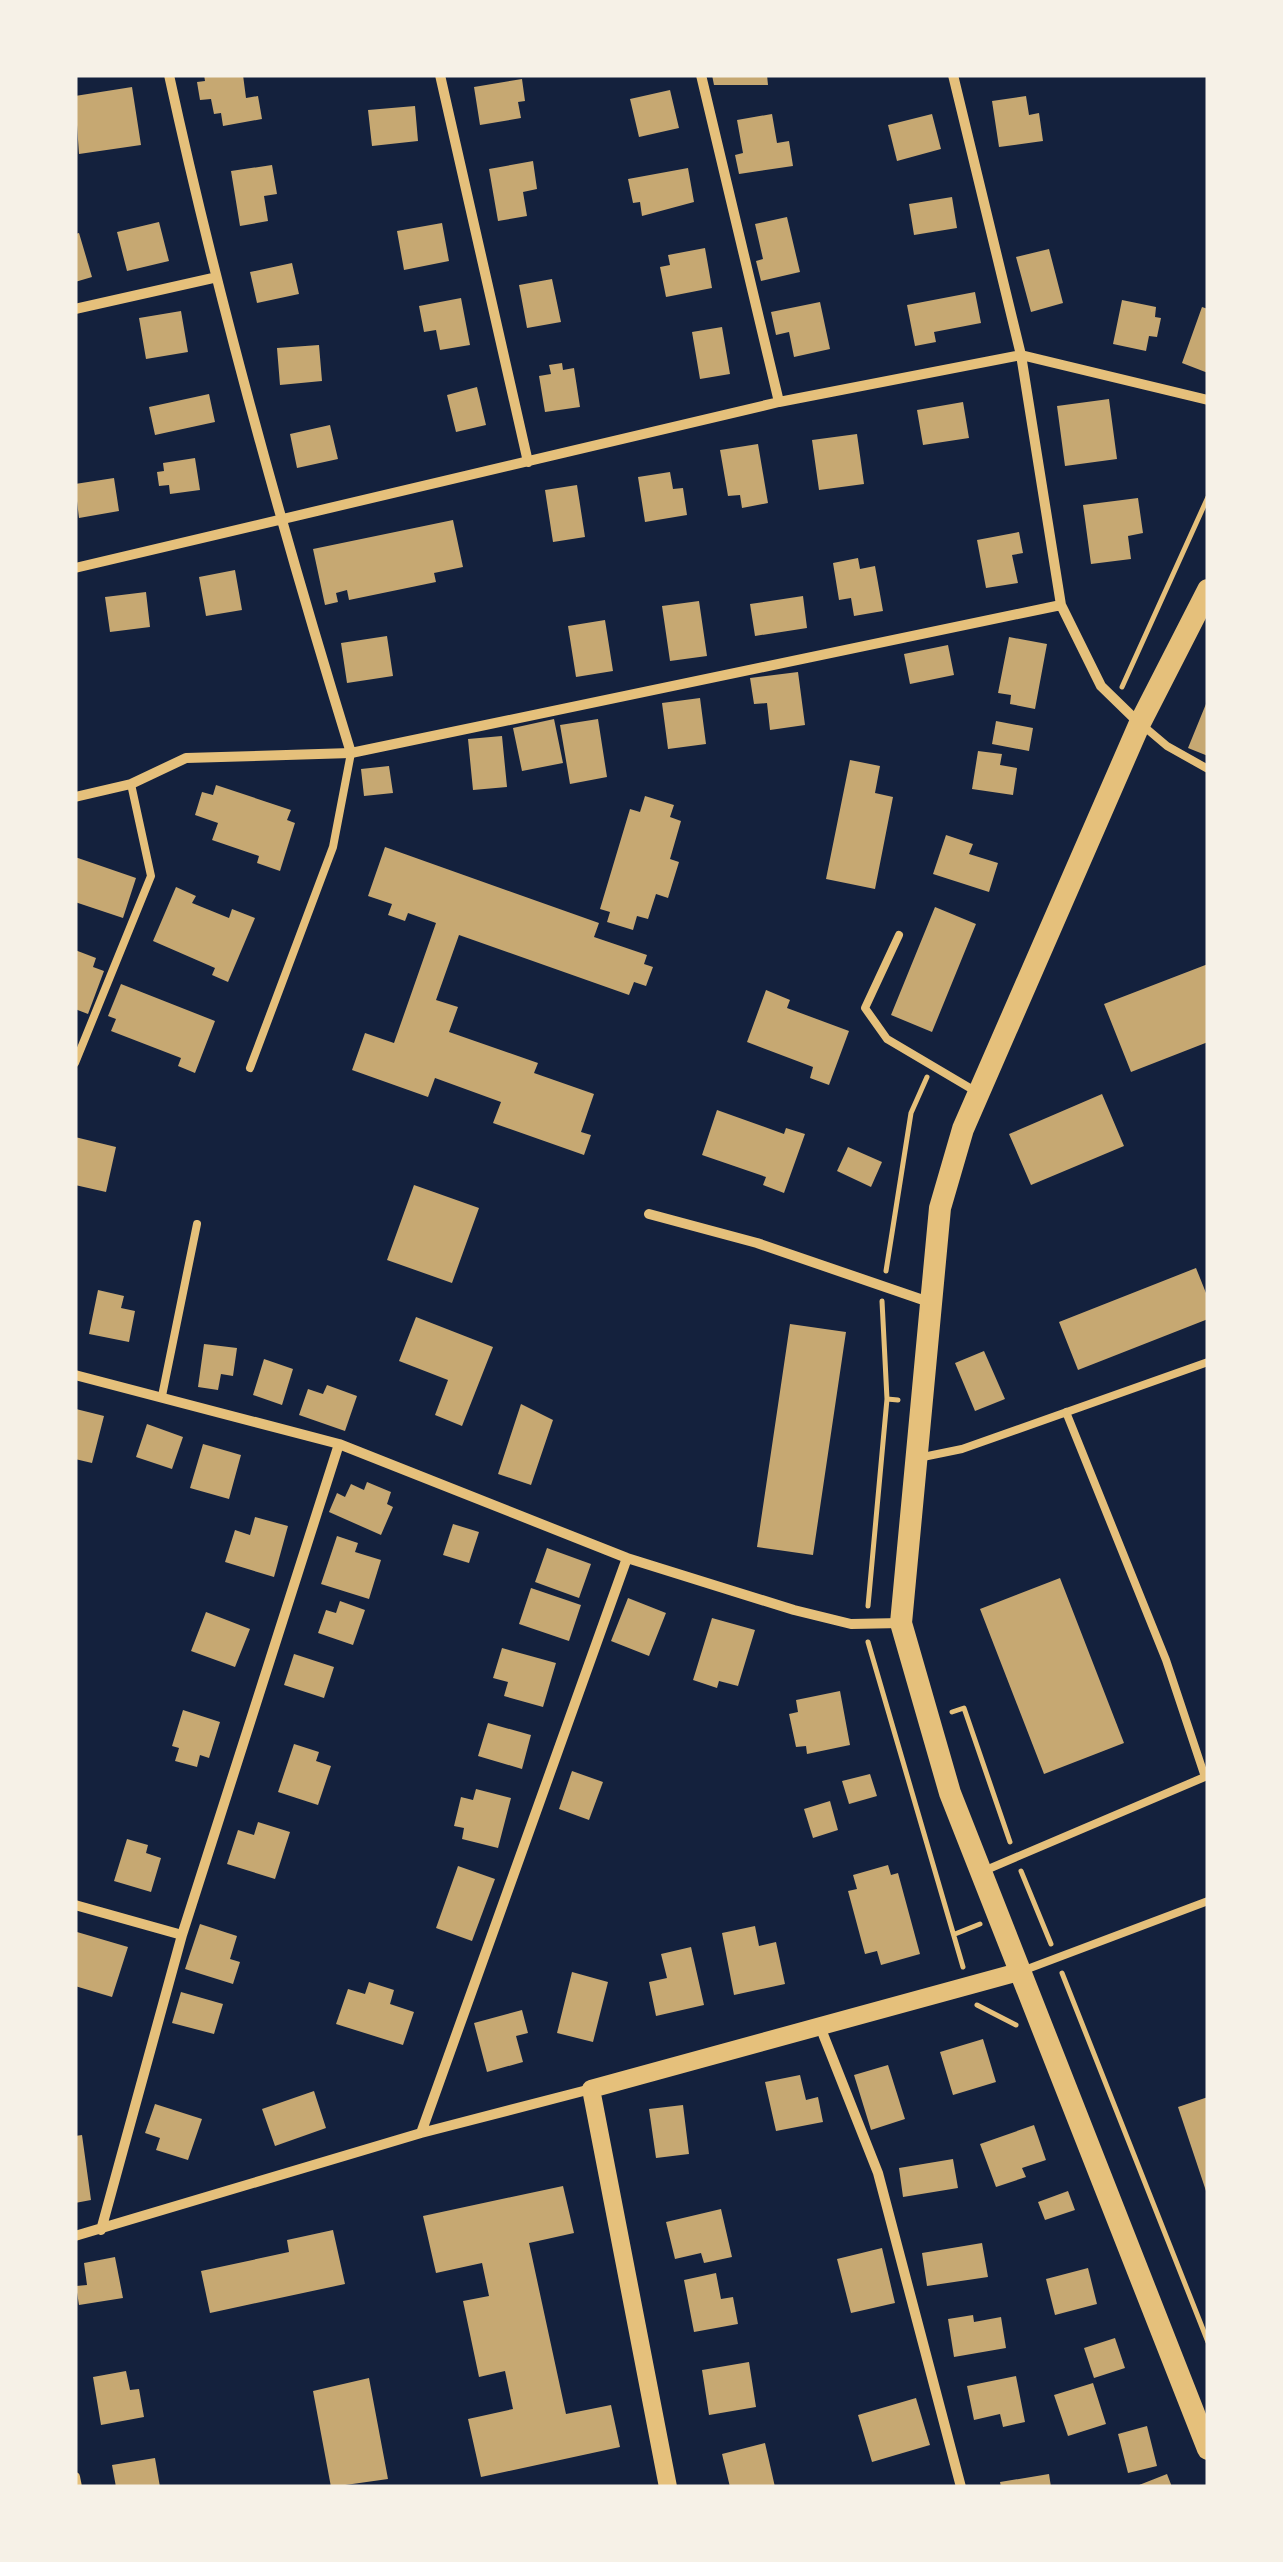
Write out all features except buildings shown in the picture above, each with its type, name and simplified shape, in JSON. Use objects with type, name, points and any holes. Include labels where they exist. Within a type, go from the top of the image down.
[{"type":"main road","points":[[1208,590],[1140,723],[979,1093],[940,1208],[901,1623],[950,1792],[1208,2449]]},
{"type":"street","points":[[168,75],[213,278],[278,518],[351,754]]},
{"type":"street","points":[[440,75],[528,462]]},
{"type":"street","points":[[701,75],[779,402]]},
{"type":"street","points":[[953,75],[1020,355],[1061,606],[1101,686],[1140,723]]},
{"type":"street","points":[[75,309],[213,278]]},
{"type":"street","points":[[75,568],[779,402],[1020,355],[1208,400]]},
{"type":"street","points":[[75,797],[131,784],[186,758],[351,754],[1061,606]]},
{"type":"street","points":[[649,1214],[756,1243],[930,1302]]},
{"type":"street","points":[[75,1374],[339,1444],[626,1558],[851,1624],[901,1623]]},
{"type":"street","points":[[100,2230],[182,1935],[339,1444]]},
{"type":"street","points":[[421,2133],[626,1558]]},
{"type":"street","points":[[75,1905],[182,1935]]},
{"type":"street","points":[[75,2236],[421,2133],[821,2029],[1022,1971]]},
{"type":"street","points":[[821,2029],[878,2173],[961,2487]]},
{"type":"street","points":[[592,2090],[668,2487]]},
{"type":"street","points":[[75,2477],[77,2487]]},
{"type":"lane","points":[[1140,723],[1167,746],[1208,769]]},
{"type":"lane","points":[[250,1068],[334,846],[351,754]]},
{"type":"lane","points":[[75,1063],[150,876],[131,784]]},
{"type":"lane","points":[[899,936],[865,1008],[887,1039],[979,1093]]},
{"type":"lane","points":[[162,1396],[197,1224]]},
{"type":"lane","points":[[915,1459],[962,1449],[1208,1362]]},
{"type":"lane","points":[[982,1872],[1206,1776],[1166,1660],[1066,1412]]},
{"type":"lane","points":[[1022,1971],[1208,1901]]},
{"type":"path","points":[[1115,703],[1208,497]]},
{"type":"path","points":[[921,1401],[887,1399],[881,1333],[883,1287],[911,1113],[932,1066]]},
{"type":"path","points":[[945,1714],[964,1708],[1015,1857],[1208,2342]]}]
